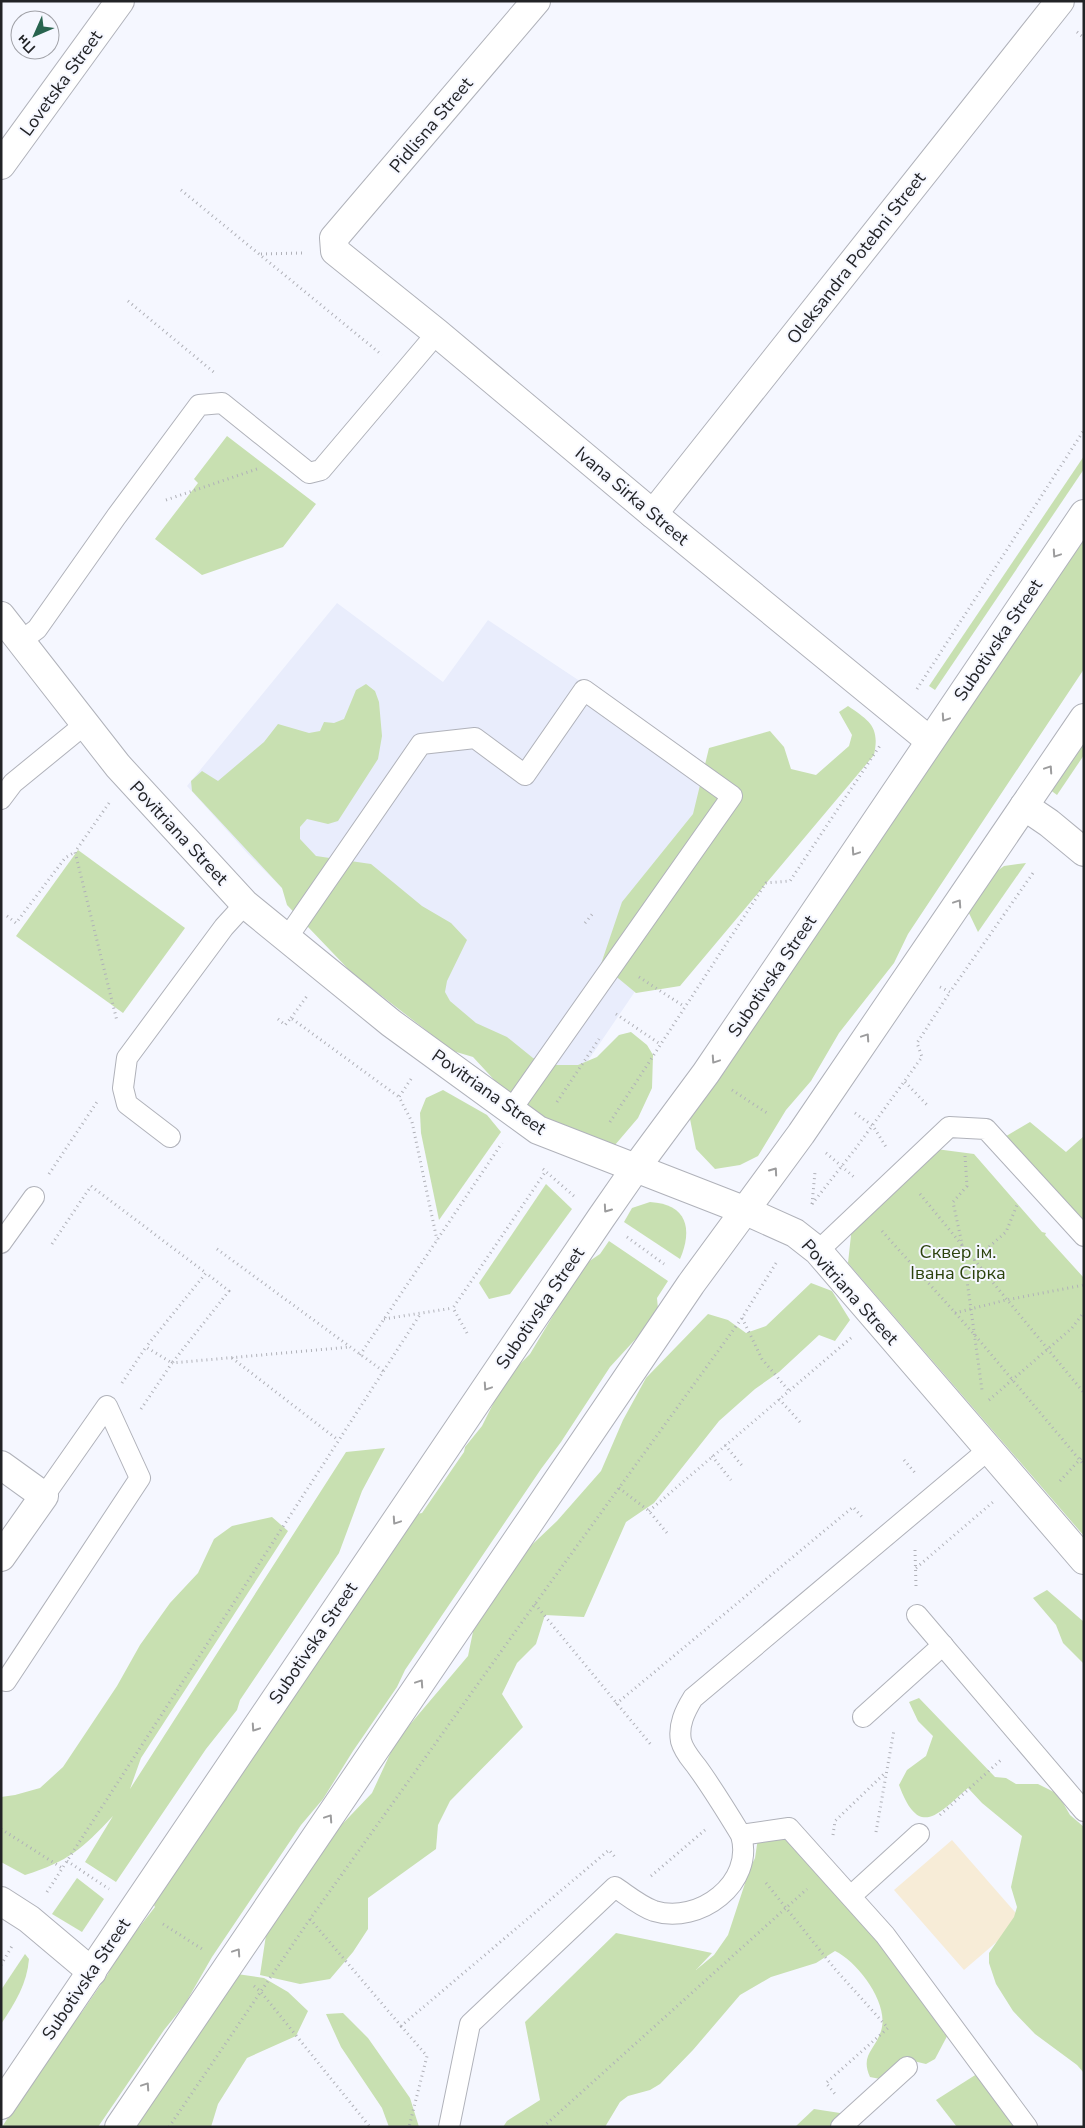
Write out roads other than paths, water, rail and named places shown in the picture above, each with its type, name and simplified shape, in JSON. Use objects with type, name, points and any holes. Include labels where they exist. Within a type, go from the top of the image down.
[{"type":"street","name":"Lovetska Street","points":[[1,165],[120,1]]},
{"type":"street","name":"Pidlisna Street","points":[[335,251],[334,238],[536,1]]},
{"type":"street","name":"Oleksandra Potebni Street","points":[[653,514],[1060,1]]},
{"type":"street","name":"Ivana Sirka Street","points":[[335,251],[437,333],[653,514],[930,741]]},
{"type":"street","name":"Subotivska Street","points":[[1,2106],[635,1169],[706,1073],[1084,514]]},
{"type":"street","name":"Povitriana Street","points":[[1,616],[84,725],[124,773],[245,904],[391,1023],[538,1130],[746,1211],[795,1233],[818,1251],[1084,1560]]},
{"type":"street","points":[[119,2127],[686,1292],[801,1134],[1084,718]]},
{"type":"street","points":[[1024,806],[1084,852]]},
{"type":"street","points":[[1,1465],[44,1496],[1,1557]]},
{"type":"street","points":[[1,1901],[29,1919],[92,1972]]},
{"type":"lane","points":[[21,641],[37,629],[116,517],[199,405],[222,403],[310,473],[322,470],[437,333]]},
{"type":"lane","points":[[287,938],[420,744],[475,738],[525,775],[584,690],[732,796],[511,1110]]},
{"type":"lane","points":[[1,799],[13,783],[84,725]]},
{"type":"lane","points":[[170,1137],[127,1104],[123,1088],[127,1058],[224,927],[245,904]]},
{"type":"lane","points":[[818,1251],[949,1127],[986,1129],[1084,1236]]},
{"type":"lane","points":[[1,1243],[34,1197]]},
{"type":"lane","points":[[1,1680],[6,1681],[140,1478],[107,1406],[44,1496]]},
{"type":"lane","points":[[449,2127],[470,2024],[615,1887],[654,1911],[676,1914],[697,1910],[716,1900],[731,1885],[741,1866],[742,1844],[696,1766],[687,1755],[681,1741],[681,1725],[685,1711],[694,1698],[988,1450]]},
{"type":"lane","points":[[917,1615],[1084,1810]]},
{"type":"lane","points":[[863,1717],[943,1645]]},
{"type":"lane","points":[[742,1844],[789,1828],[885,1935],[1027,2127]]},
{"type":"lane","points":[[850,1896],[919,1834]]},
{"type":"lane","points":[[847,2121],[907,2067]]},
{"type":"park label","name":"Сквер ім. Івана Сірка","points":[[958,1262]]}]
